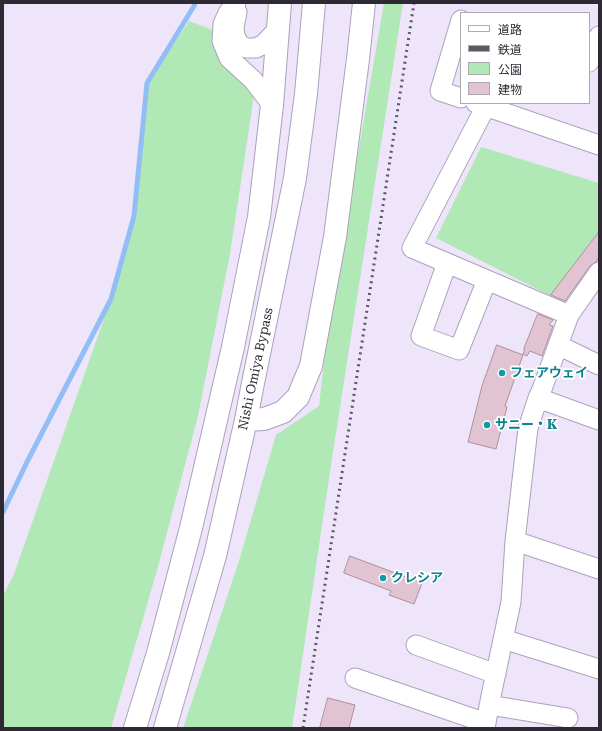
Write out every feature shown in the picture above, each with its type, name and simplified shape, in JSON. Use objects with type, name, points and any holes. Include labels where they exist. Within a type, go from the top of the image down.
[{"type":"highway","name":"Nishi Omiya Bypass","points":[[135,728],[158,653],[191,528],[234,347],[259,217],[272,105],[280,3]]},
{"type":"highway","name":"Nishi Omiya Bypass","points":[[165,728],[215,556],[246,420],[295,178],[306,94],[314,3]]},
{"type":"highway","points":[[246,420],[264,418],[283,412],[298,397],[311,366],[335,237],[364,3]]},
{"type":"highway","points":[[252,388],[266,402],[280,405],[292,393],[311,366]]},
{"type":"street","points":[[236,3],[228,12],[223,24],[222,41],[229,58],[253,80],[272,105]]},
{"type":"street","points":[[240,3],[234,28],[235,36],[239,44],[246,48],[256,48],[264,44],[278,29]]},
{"type":"street","points":[[460,23],[440,91],[460,98]]},
{"type":"street","points":[[590,60],[599,36]]},
{"type":"street","points":[[569,315],[412,248],[481,105],[599,145]]},
{"type":"street","points":[[447,263],[421,336],[459,350],[487,280]]},
{"type":"street","points":[[487,719],[511,602],[515,542],[528,428],[569,315],[599,272]]},
{"type":"street","points":[[558,346],[599,365]]},
{"type":"street","points":[[538,398],[599,420]]},
{"type":"street","points":[[515,542],[599,569]]},
{"type":"street","points":[[503,639],[599,669]]},
{"type":"street","points":[[416,645],[496,674]]},
{"type":"street","points":[[355,678],[487,719],[568,718]]},
{"type":"green space","points":[[384,3],[403,3],[331,465],[292,728],[183,728],[238,564],[276,435],[319,406],[328,327]]},
{"type":"green space","points":[[189,21],[213,30],[220,64],[254,90],[230,254],[198,416],[156,574],[111,728],[3,728],[3,596],[14,574],[111,299],[134,216],[147,83]]},
{"type":"green space","points":[[481,147],[599,183],[599,232],[551,296],[436,238]]},
{"type":"building","points":[[599,232],[599,257],[596,262],[590,266],[565,301],[551,295]]},
{"type":"building","points":[[538,314],[553,320],[549,325],[553,326],[542,356],[530,351],[527,356],[523,354],[524,349]]},
{"type":"building","points":[[497,345],[523,355],[505,406],[507,407],[496,449],[468,442],[482,386]]},
{"type":"building","name":"クレシア","points":[[350,556],[422,583],[414,604],[389,595],[391,591],[344,573]]},
{"type":"building","points":[[328,698],[355,705],[349,728],[320,728]]},
{"type":"waterway","points":[[3,512],[27,462],[111,299],[134,216],[147,83],[195,3]]},
{"type":"railway","points":[[303,728],[414,3]]},
{"type":"place","name":"フェアウェイ","points":[[502,373]]},
{"type":"place","name":"サニー・K","points":[[487,425]]},
{"type":"place","name":"クレシア","points":[[383,578]]}]
